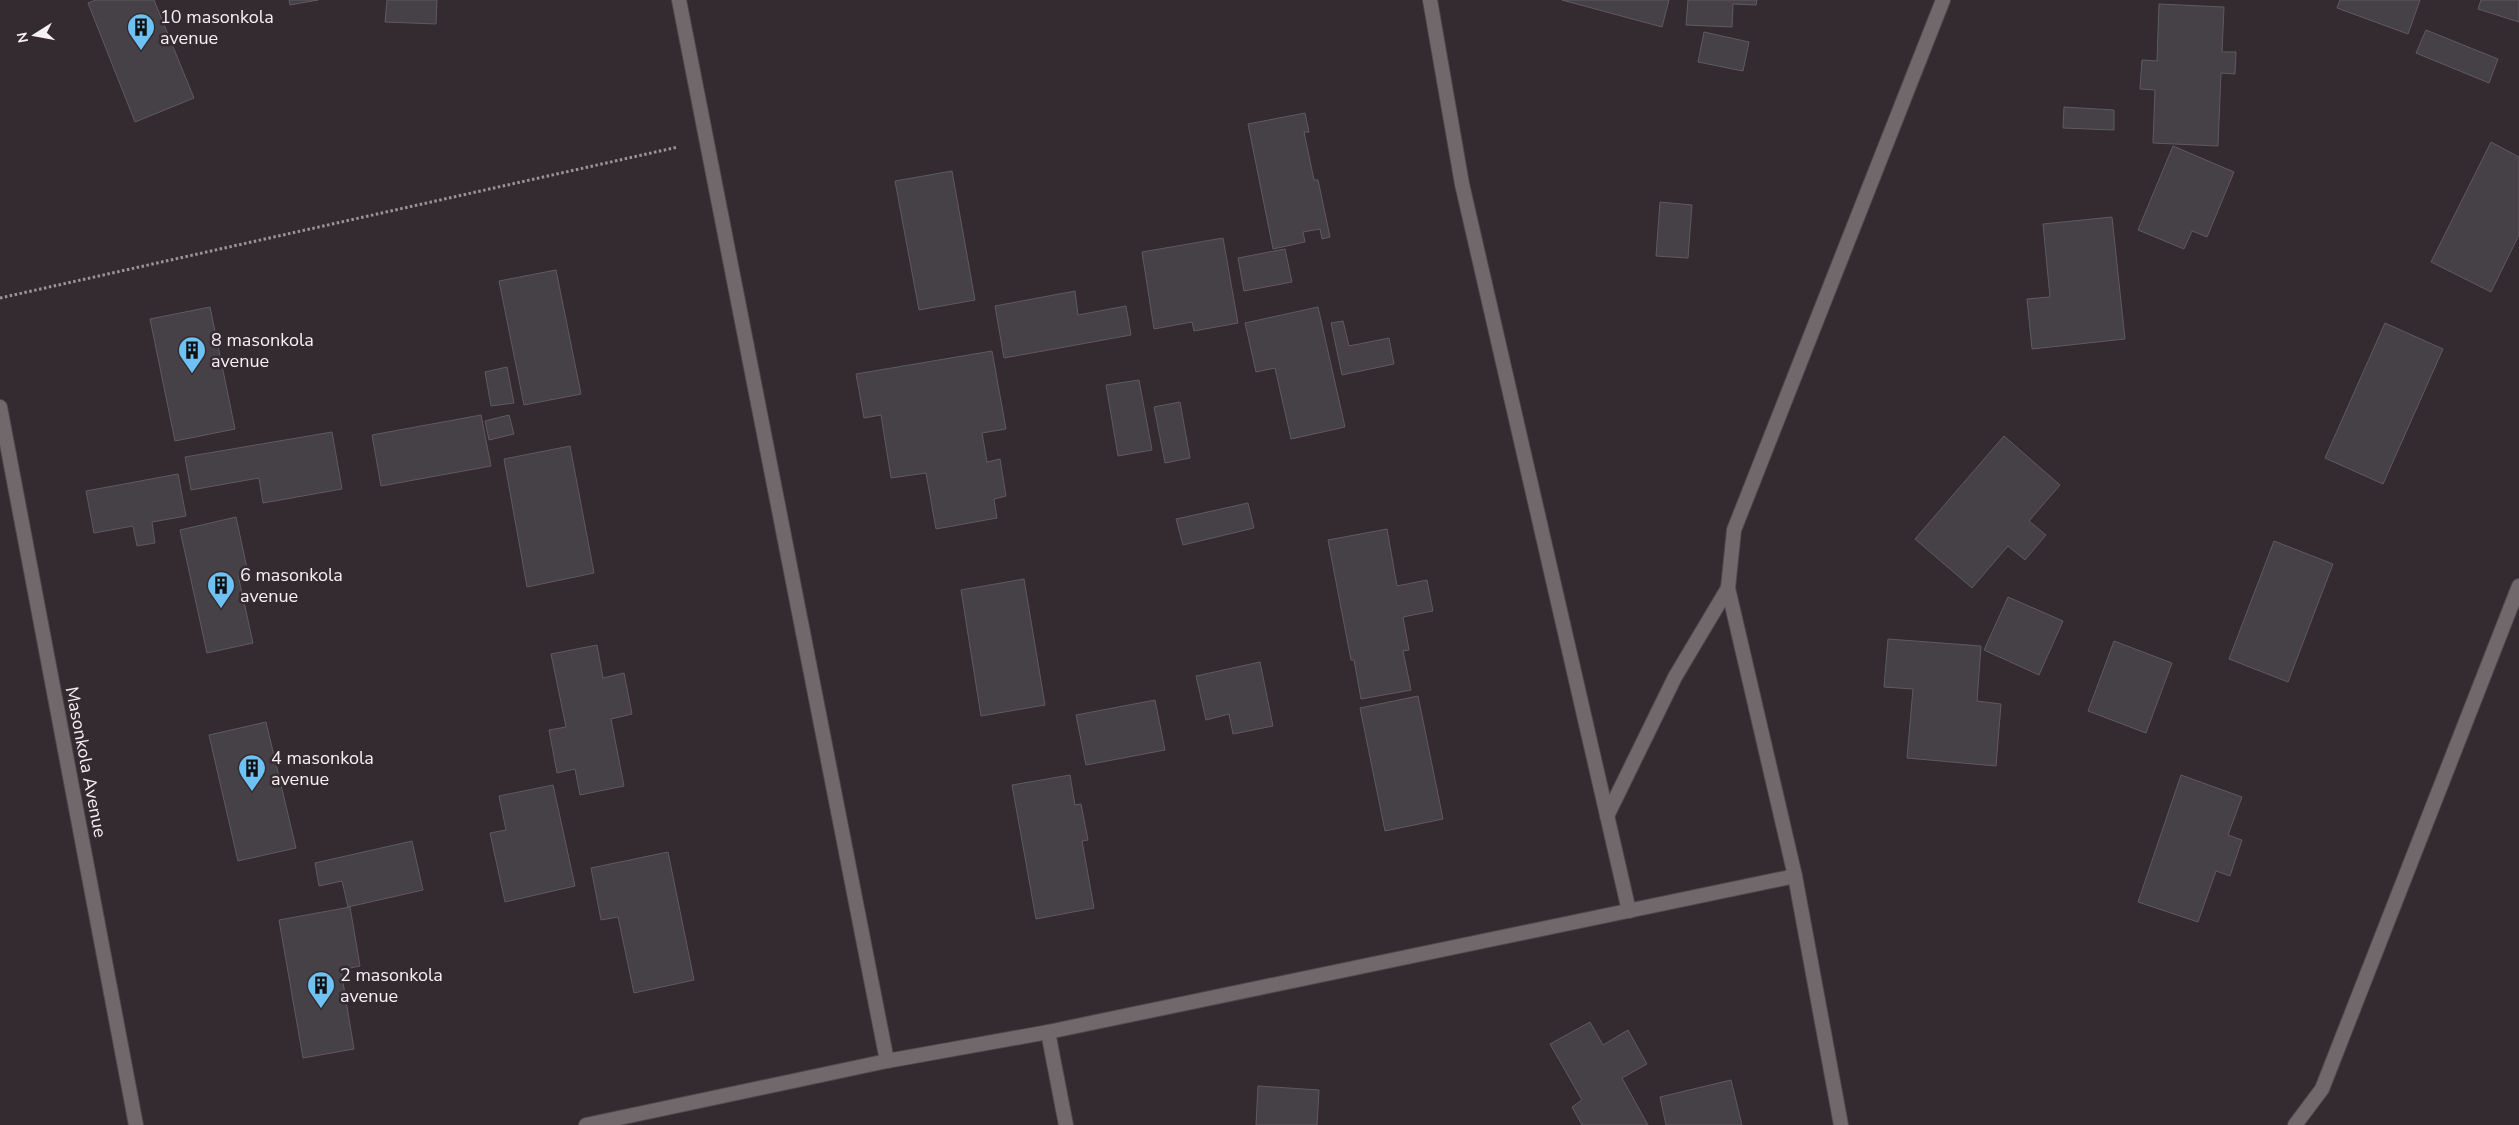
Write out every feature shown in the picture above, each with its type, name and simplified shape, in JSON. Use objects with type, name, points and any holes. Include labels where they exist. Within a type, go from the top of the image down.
[{"type":"street","points":[[679,0],[888,1060]]},
{"type":"street","points":[[1430,0],[1462,184],[1629,912]]},
{"type":"street","points":[[1841,1125],[1795,876],[1728,588],[1734,530],[1943,0]]},
{"type":"street","name":"Masonkola Avenue","points":[[0,407],[136,1125]]},
{"type":"street","points":[[2295,1125],[2322,1089],[2519,586]]},
{"type":"street","points":[[1606,816],[1675,677],[1728,588]]},
{"type":"street","points":[[586,1125],[888,1060],[1048,1032],[1795,876]]},
{"type":"street","points":[[1048,1032],[1066,1125]]},
{"type":"path","points":[[0,298],[706,141]]},
{"type":"building","name":"10 masonkola avenue","points":[[96,0],[154,0],[194,98],[135,122],[88,3]]},
{"type":"building","points":[[289,0],[318,0],[290,5]]},
{"type":"building","points":[[387,0],[437,0],[436,24],[385,22]]},
{"type":"building","points":[[1562,0],[1669,0],[1662,27]]},
{"type":"building","points":[[1688,0],[1757,0],[1756,5],[1733,4],[1732,27],[1686,25]]},
{"type":"building","points":[[2340,0],[2420,0],[2408,34],[2337,8]]},
{"type":"building","points":[[2481,0],[2519,0],[2519,22],[2478,9]]},
{"type":"building","points":[[2159,4],[2224,7],[2222,52],[2236,52],[2235,74],[2221,73],[2218,146],[2153,143],[2155,90],[2140,89],[2142,60],[2157,61]]},
{"type":"building","points":[[2426,30],[2498,59],[2489,83],[2416,53]]},
{"type":"building","points":[[1704,32],[1749,42],[1743,71],[1698,62]]},
{"type":"building","points":[[2064,107],[2114,110],[2114,130],[2063,128]]},
{"type":"building","points":[[1305,113],[1309,132],[1304,132],[1314,180],[1318,180],[1330,237],[1322,239],[1320,229],[1303,232],[1305,242],[1273,249],[1248,124]]},
{"type":"building","points":[[2491,142],[2519,157],[2519,235],[2491,292],[2431,262]]},
{"type":"building","points":[[2173,146],[2234,172],[2207,237],[2192,231],[2184,249],[2138,230]]},
{"type":"building","points":[[952,171],[975,300],[919,310],[895,181]]},
{"type":"building","points":[[1660,202],[1692,205],[1688,258],[1656,256]]},
{"type":"building","points":[[2112,217],[2125,339],[2032,349],[2027,299],[2050,297],[2043,224]]},
{"type":"building","points":[[1223,238],[1238,323],[1194,331],[1192,322],[1154,329],[1142,252]]},
{"type":"building","points":[[1285,249],[1292,282],[1244,291],[1238,258]]},
{"type":"building","points":[[556,270],[581,394],[524,405],[499,281]]},
{"type":"building","points":[[1075,291],[1078,315],[1126,306],[1131,335],[1004,358],[995,306]]},
{"type":"building","name":"8 masonkola avenue","points":[[210,307],[235,429],[175,441],[150,319]]},
{"type":"building","points":[[1318,307],[1345,427],[1291,439],[1275,368],[1256,372],[1245,323]]},
{"type":"building","points":[[1343,321],[1349,346],[1389,338],[1394,364],[1342,375],[1331,323]]},
{"type":"building","points":[[2385,323],[2443,349],[2383,484],[2325,458]]},
{"type":"building","points":[[992,351],[1006,429],[982,433],[987,462],[1000,459],[1006,496],[994,499],[997,518],[936,529],[926,473],[891,478],[881,415],[864,418],[856,374]]},
{"type":"building","points":[[507,367],[514,403],[491,406],[485,372]]},
{"type":"building","points":[[1139,380],[1152,450],[1118,456],[1106,385]]},
{"type":"building","points":[[1180,402],[1190,458],[1165,463],[1154,407]]},
{"type":"building","points":[[481,415],[491,466],[381,486],[372,435]]},
{"type":"building","points":[[509,415],[514,434],[489,440],[485,421]]},
{"type":"building","points":[[332,432],[342,489],[263,503],[259,478],[191,490],[185,457]]},
{"type":"building","points":[[2004,436],[2060,485],[2029,521],[2046,535],[2025,560],[2008,546],[1972,588],[1915,539]]},
{"type":"building","points":[[570,446],[594,573],[527,587],[504,459]]},
{"type":"building","points":[[178,474],[186,516],[152,522],[155,543],[137,546],[133,526],[94,533],[86,491]]},
{"type":"building","points":[[1248,503],[1254,528],[1183,545],[1176,519]]},
{"type":"building","name":"6 masonkola avenue","points":[[236,517],[248,573],[238,575],[253,643],[207,653],[180,530]]},
{"type":"building","points":[[1387,529],[1397,586],[1427,580],[1433,611],[1403,617],[1409,650],[1403,651],[1411,690],[1361,699],[1354,660],[1351,660],[1328,540]]},
{"type":"building","points":[[2274,541],[2333,564],[2288,682],[2229,659]]},
{"type":"building","points":[[1024,579],[1045,705],[981,716],[961,590]]},
{"type":"building","points":[[2008,597],[2063,621],[2039,675],[1984,650]]},
{"type":"building","points":[[1888,639],[1981,646],[1977,701],[2001,704],[1996,766],[1907,758],[1913,689],[1884,687]]},
{"type":"building","points":[[2114,641],[2172,663],[2146,733],[2088,711]]},
{"type":"building","points":[[597,645],[603,678],[624,673],[632,714],[611,719],[624,786],[580,795],[575,769],[557,773],[549,730],[566,727],[551,654]]},
{"type":"building","points":[[1260,662],[1273,726],[1233,734],[1229,714],[1206,720],[1196,676]]},
{"type":"building","points":[[1418,696],[1443,819],[1385,831],[1360,708]]},
{"type":"building","points":[[1155,700],[1165,750],[1086,765],[1076,715]]},
{"type":"building","name":"4 masonkola avenue","points":[[266,722],[296,848],[238,861],[209,735]]},
{"type":"building","points":[[1070,775],[1075,805],[1081,804],[1088,840],[1082,841],[1094,908],[1036,919],[1012,785]]},
{"type":"building","points":[[2181,775],[2242,797],[2228,835],[2242,840],[2230,876],[2216,871],[2198,922],[2138,902]]},
{"type":"building","points":[[553,785],[575,886],[505,902],[490,833],[506,830],[499,796]]},
{"type":"building","points":[[412,841],[423,890],[348,907],[342,881],[319,886],[315,863]]},
{"type":"building","points":[[668,852],[694,980],[634,993],[618,917],[601,920],[591,868]]},
{"type":"building","name":"2 masonkola avenue","points":[[350,907],[360,966],[341,970],[354,1049],[303,1058],[279,920]]},
{"type":"building","points":[[1590,1022],[1603,1045],[1628,1030],[1647,1064],[1622,1078],[1648,1125],[1582,1125],[1572,1107],[1582,1100],[1550,1044]]},
{"type":"building","points":[[1731,1080],[1742,1125],[1666,1125],[1660,1097]]},
{"type":"building","points":[[1258,1086],[1319,1090],[1317,1125],[1256,1125]]},
{"type":"place","name":"10 masonkola avenue","points":[[141,51]]},
{"type":"place","name":"8 masonkola avenue","points":[[192,374]]},
{"type":"place","name":"6 masonkola avenue","points":[[221,609]]},
{"type":"place","name":"4 masonkola avenue","points":[[252,792]]},
{"type":"place","name":"2 masonkola avenue","points":[[321,1009]]}]
